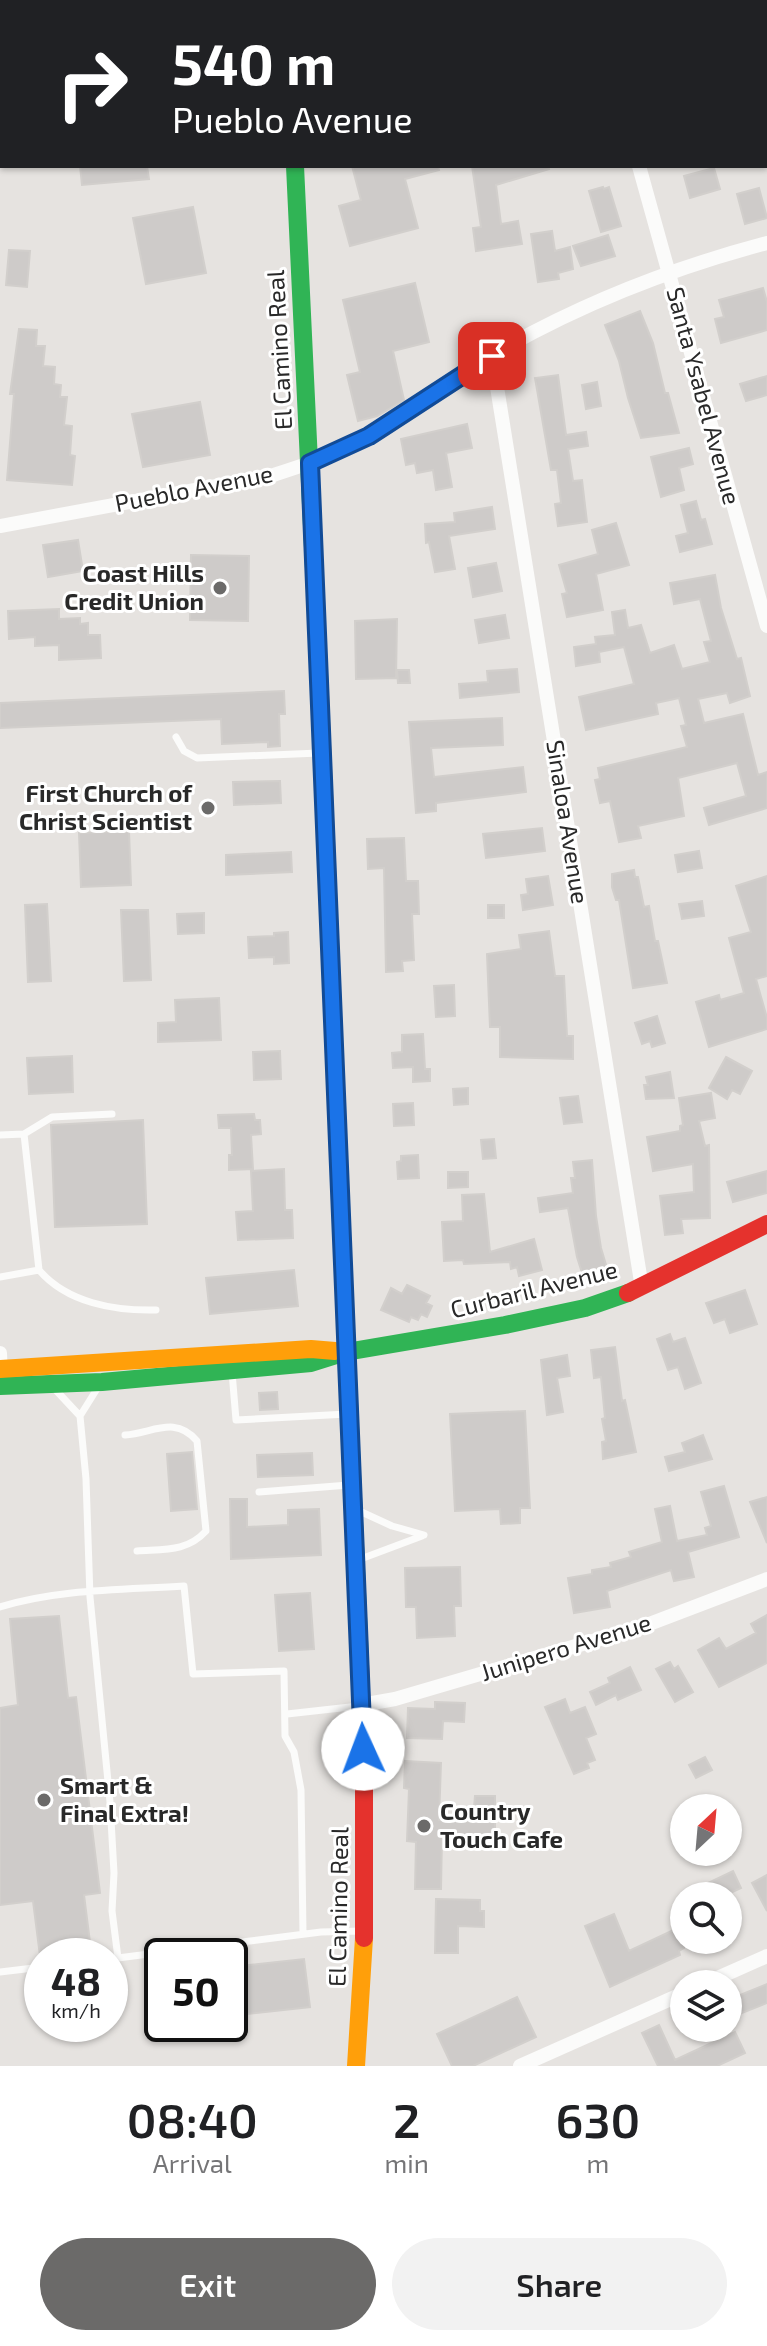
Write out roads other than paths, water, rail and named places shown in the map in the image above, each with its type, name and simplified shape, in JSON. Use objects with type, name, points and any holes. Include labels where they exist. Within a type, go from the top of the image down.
[{"type":"main road","name":"El Camino Real","points":[[295,168],[361,1705],[364,1931],[356,2066]]},
{"type":"main road","name":"Curbaril Avenue","points":[[1,1377],[51,1384],[102,1382],[311,1363],[346,1352],[518,1323],[585,1308],[642,1288],[767,1224]]},
{"type":"main road","name":"Curbaril Avenue","points":[[1,1377],[311,1349],[346,1352]]},
{"type":"street","name":"Santa Ysabel Avenue","points":[[640,168],[767,626]]},
{"type":"street","name":"Pueblo Avenue","points":[[0,526],[270,476],[310,463],[369,436],[492,356],[586,306],[669,272],[767,243]]},
{"type":"street","name":"Sinaloa Avenue","points":[[492,356],[642,1288]]},
{"type":"street","points":[[0,1353],[1,1377]]},
{"type":"street","name":"Junipero Avenue","points":[[361,1705],[395,1699],[644,1626],[767,1579]]},
{"type":"street","points":[[736,1970],[767,1956]]},
{"type":"street","points":[[520,2066],[670,1999]]},
{"type":"lane","points":[[176,737],[184,751],[197,758],[321,753]]},
{"type":"lane","points":[[0,1135],[24,1134],[52,1117],[112,1114]]},
{"type":"lane","points":[[24,1134],[39,1270],[51,1284],[108,1308],[156,1310]]},
{"type":"lane","points":[[0,1277],[39,1270]]},
{"type":"lane","points":[[231,1370],[236,1420],[348,1414]]},
{"type":"lane","points":[[80,1416],[102,1382]]},
{"type":"lane","points":[[51,1384],[80,1416],[86,1479],[89,1592],[110,1802],[113,1938]]},
{"type":"lane","points":[[125,1435],[178,1426],[197,1441],[206,1531],[194,1544],[137,1551]]},
{"type":"lane","points":[[259,1492],[351,1485]]},
{"type":"lane","points":[[352,1508],[392,1526],[424,1535],[355,1561]]},
{"type":"lane","points":[[0,1607],[89,1592],[184,1586],[193,1674],[284,1671],[285,1736],[294,1752],[301,1790],[303,1934]]},
{"type":"lane","points":[[287,1714],[361,1705]]},
{"type":"lane","points":[[128,1956],[303,1934],[364,1931]]},
{"type":"lane","points":[[0,1972],[24,1969]]},
{"type":"place","name":"Coast Hills Credit Union","points":[[220,588]]},
{"type":"place","name":"First Church of Christ Scientist","points":[[208,808]]},
{"type":"place","name":"Smart & Final Extra!","points":[[44,1800]]},
{"type":"place","name":"Country Touch Cafe","points":[[424,1826]]}]
